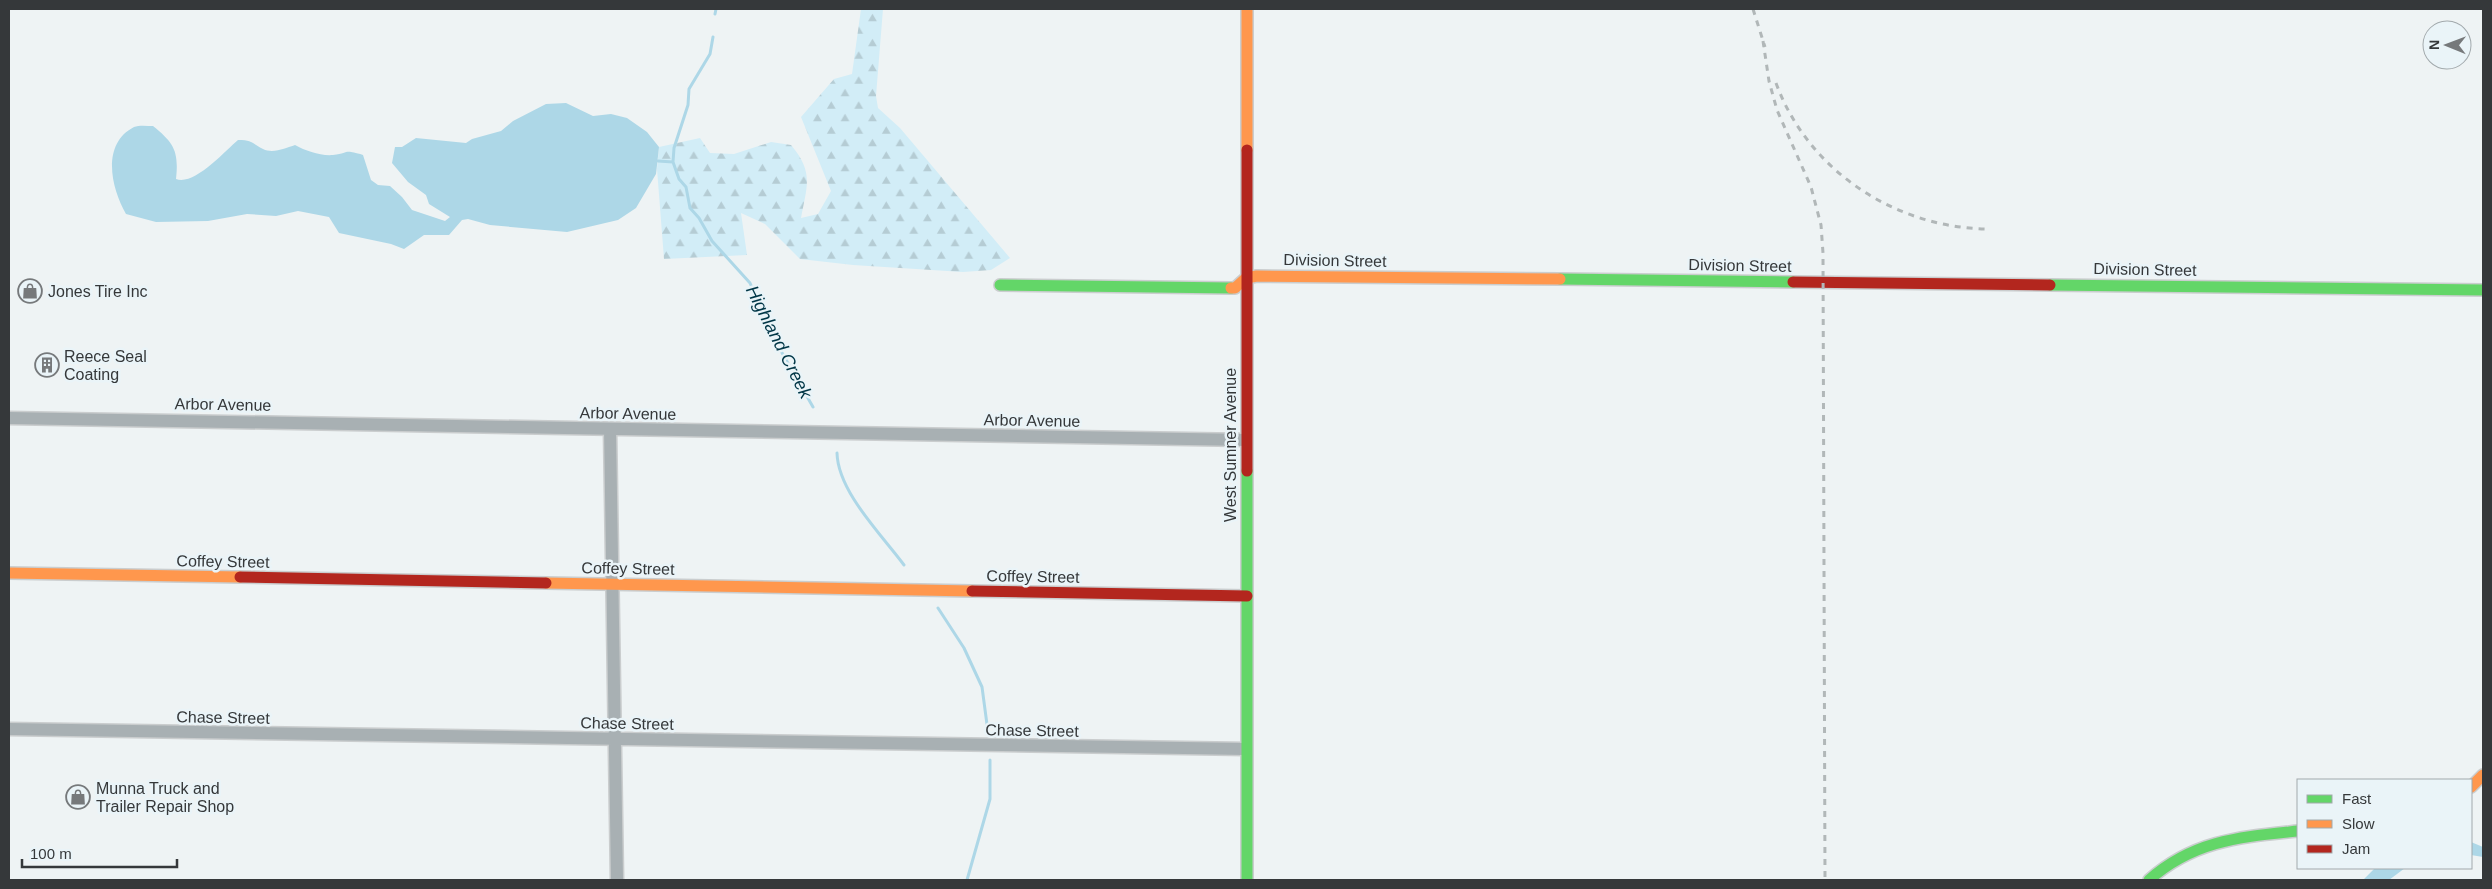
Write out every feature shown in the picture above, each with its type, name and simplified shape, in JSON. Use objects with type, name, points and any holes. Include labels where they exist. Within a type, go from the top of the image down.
[{"type":"street","name":"West Sumner Avenue","points":[[1247,9],[1247,880]]},
{"type":"street","name":"Division Street","points":[[1000,286],[1235,288],[1246,278],[1257,276],[2483,290]]},
{"type":"street","name":"Arbor Avenue","points":[[9,418],[398,423],[610,429],[1246,440]]},
{"type":"street","points":[[610,429],[616,880]]},
{"type":"street","name":"Coffey Street","points":[[9,573],[1246,596]]},
{"type":"street","name":"Chase Street","points":[[9,730],[1246,749]]},
{"type":"street","points":[[2472,786],[2483,775]]},
{"type":"street","points":[[2149,880],[2172,861],[2206,844],[2231,839],[2297,832]]},
{"type":"green space","points":[[861,9],[883,9],[876,96],[878,108],[900,128],[1010,258],[991,270],[963,272],[853,265],[800,259],[765,224],[741,213],[747,255],[664,259],[657,169],[659,147],[700,138],[710,153],[734,154],[771,142],[791,145],[803,163],[806,172],[807,188],[801,218],[818,214],[831,191],[801,117],[834,79],[852,74]]},
{"type":"shaded area","points":[[566,103],[593,116],[611,114],[627,118],[647,132],[659,147],[656,174],[636,208],[618,220],[567,232],[490,225],[468,219],[462,220],[449,235],[424,235],[404,249],[391,244],[339,233],[329,217],[298,211],[276,216],[247,214],[208,221],[156,222],[126,214],[113,180],[113,155],[117,144],[124,135],[136,126],[153,126],[166,138],[176,154],[176,179],[191,178],[200,173],[238,140],[249,141],[271,151],[295,145],[323,155],[352,152],[363,155],[371,180],[378,185],[390,186],[412,210],[445,221],[450,217],[429,204],[426,195],[408,182],[392,163],[395,147],[402,147],[416,138],[466,143],[472,139],[501,131],[513,121],[546,104]]},
{"type":"shaded area","points":[[2472,842],[2483,847],[2483,857],[2472,855]]},
{"type":"shaded area","points":[[2374,869],[2404,869],[2389,880],[2363,880]]},
{"type":"waterway","name":"Highland Creek","points":[[715,14],[716,9]]},
{"type":"waterway","name":"Highland Creek","points":[[713,37],[710,54],[689,89],[688,105],[674,148],[673,162],[679,179],[686,187],[690,208],[699,218],[712,241],[750,283],[777,344],[813,407]]},
{"type":"waterway","points":[[658,161],[673,162]]},
{"type":"waterway","name":"Highland Creek","points":[[837,453],[839,468],[853,498],[873,527],[904,565]]},
{"type":"waterway","name":"Highland Creek","points":[[938,608],[964,648],[982,687],[988,732]]},
{"type":"waterway","name":"Highland Creek","points":[[967,880],[990,799],[990,760]]},
{"type":"railway","points":[[1753,9],[1765,47]]},
{"type":"railway","points":[[1763,41],[1769,81],[1777,110],[1811,187],[1821,225],[1823,253],[1825,880]]},
{"type":"railway","points":[[1776,83],[1791,114],[1810,143],[1833,168],[1860,189],[1889,206],[1921,218],[1954,226],[1988,229]]},
{"type":"traffic: fast","points":[[1560,279],[1793,282]]},
{"type":"traffic: fast","points":[[1000,285],[1231,288]]},
{"type":"traffic: fast","points":[[2050,285],[2483,290]]},
{"type":"traffic: fast","points":[[1247,471],[1247,880]]},
{"type":"traffic: fast","points":[[2149,880],[2183,856],[2201,848],[2238,839],[2297,831]]},
{"type":"traffic: slow","points":[[1247,9],[1247,150]]},
{"type":"traffic: slow","points":[[1231,288],[1235,288],[1246,278],[1257,276],[1560,279]]},
{"type":"traffic: slow","points":[[9,573],[240,577]]},
{"type":"traffic: slow","points":[[546,583],[972,591]]},
{"type":"traffic: slow","points":[[2472,786],[2483,775]]},
{"type":"traffic: jam","points":[[1247,150],[1247,471]]},
{"type":"traffic: jam","points":[[1793,282],[2050,285]]},
{"type":"traffic: jam","points":[[240,577],[546,583]]},
{"type":"traffic: jam","points":[[972,591],[1247,596]]},
{"type":"place","name":"Jones Tire Inc","points":[[30,291]]},
{"type":"place","name":"Reece Seal Coating","points":[[47,365]]},
{"type":"place","name":"Munna Truck and Trailer Repair Shop","points":[[78,797]]}]
